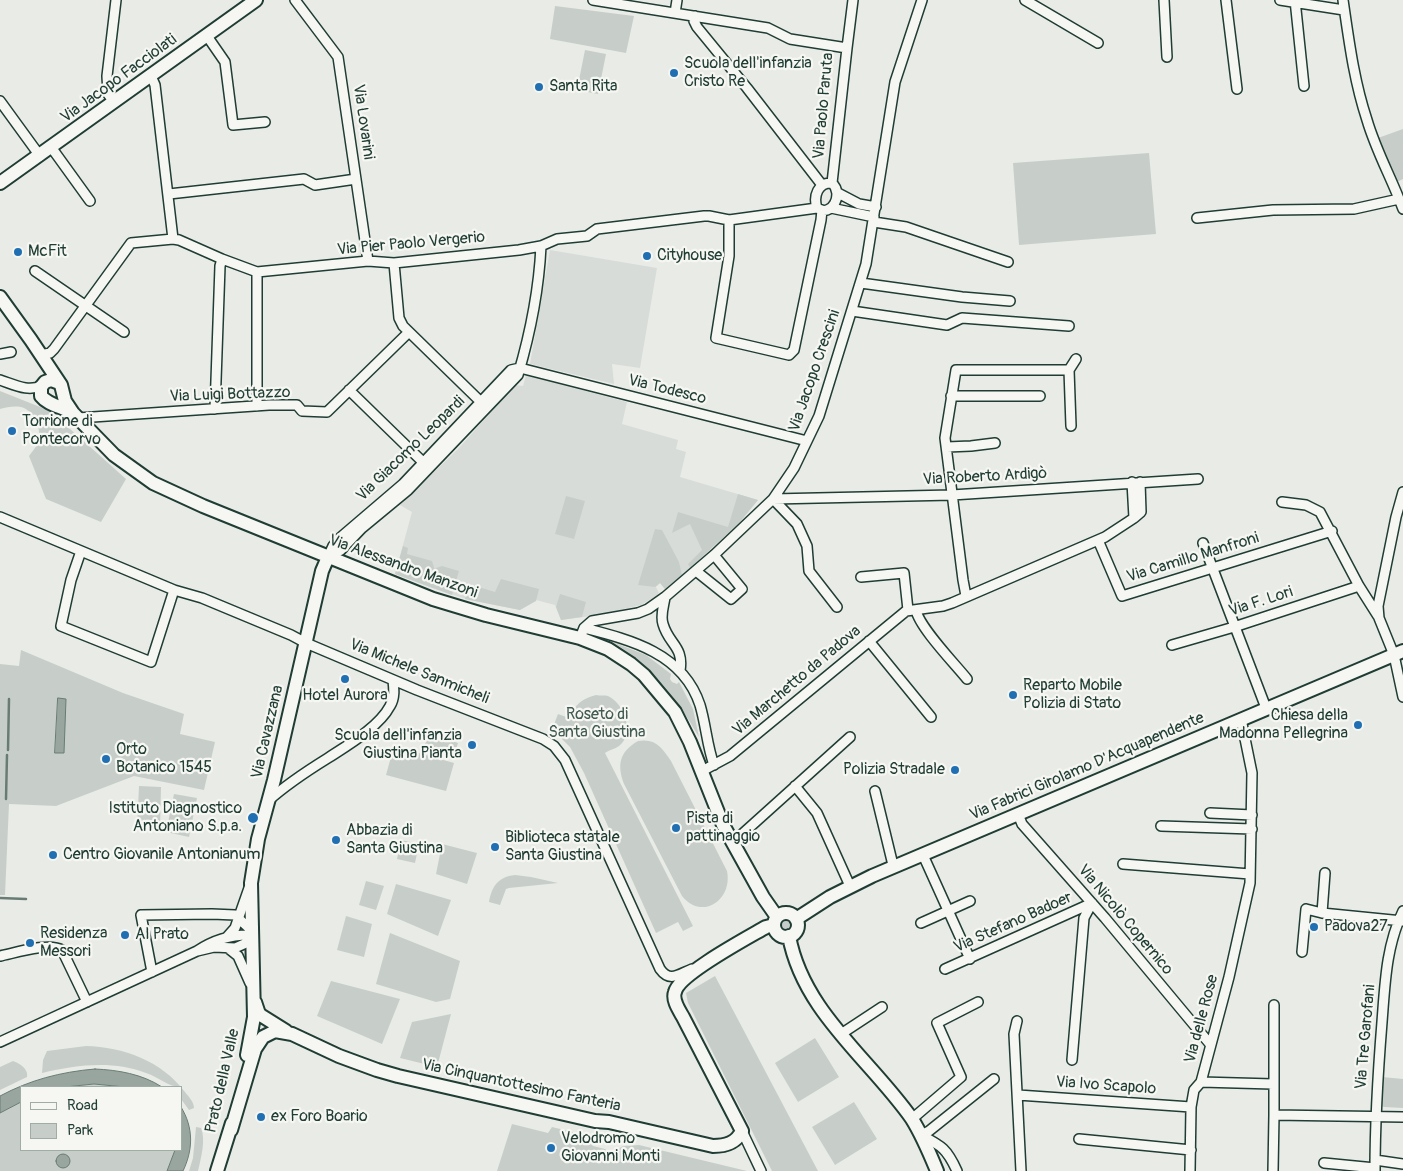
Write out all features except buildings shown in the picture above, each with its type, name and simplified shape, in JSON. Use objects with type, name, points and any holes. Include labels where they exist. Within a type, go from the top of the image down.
[{"type":"main road","name":"Via Jacopo Facciolati","points":[[0,183],[256,0]]},
{"type":"main road","name":"Via Alessandro Manzoni","points":[[0,297],[43,358],[61,388],[68,406],[114,455],[153,483],[328,557],[451,605],[582,633],[593,642],[618,655],[644,675],[675,712],[684,727],[719,816],[776,921]]},
{"type":"main road","points":[[43,358],[47,375],[43,384],[40,394],[47,401],[59,399],[61,388],[51,380],[43,384]]},
{"type":"main road","name":"Via Alessandro Manzoni","points":[[47,401],[62,407],[78,418]]},
{"type":"main road","name":"Via Giacomo Leopardi","points":[[306,643],[322,571],[328,557]]},
{"type":"main road","name":"Via Cavazzana","points":[[251,883],[258,839],[274,780],[306,643]]},
{"type":"main road","name":"Via Fabrici Girolamo D'Acquapendente","points":[[796,919],[850,886],[1398,653]]},
{"type":"main road","name":"Prato della Valle","points":[[217,1171],[230,1130],[252,1030],[254,997],[251,883]]},
{"type":"main road","points":[[742,1131],[675,1002],[674,993],[678,985],[700,966],[787,913],[796,919],[797,930],[788,936],[779,934],[776,921]]},
{"type":"main road","points":[[788,936],[792,953],[802,977],[827,1017],[912,1119],[937,1171]]},
{"type":"main road","name":"Via Cinquantottesimo Fanteria","points":[[254,997],[259,1014],[292,1034],[339,1056],[377,1070],[594,1121],[609,1122],[713,1146],[723,1146],[729,1143],[736,1139],[742,1131]]},
{"type":"main road","name":"Via Cinquantottesimo Fanteria","points":[[230,1130],[258,1042],[267,1034],[275,1031],[292,1034]]},
{"type":"street","points":[[114,102],[108,94],[107,76],[116,0]]},
{"type":"street","name":"Via Lovarini","points":[[295,0],[338,57],[368,261]]},
{"type":"street","name":"Via Paolo Paruta","points":[[593,0],[768,28],[790,39],[847,48],[827,184]]},
{"type":"street","points":[[675,13],[677,0]]},
{"type":"street","points":[[847,48],[853,0]]},
{"type":"street","name":"Via Jacopo Crescini","points":[[582,633],[592,621],[638,613],[648,609],[664,597],[714,555],[774,498],[794,468],[819,416],[861,282],[874,215],[895,82],[922,0]]},
{"type":"street","points":[[1025,0],[1098,43]]},
{"type":"street","points":[[1164,0],[1167,57]]},
{"type":"street","points":[[1226,0],[1237,89]]},
{"type":"street","points":[[1280,0],[1344,10]]},
{"type":"street","points":[[1343,0],[1351,55],[1366,120],[1403,209]]},
{"type":"street","points":[[1295,1],[1304,86]]},
{"type":"street","points":[[695,16],[694,21],[697,27],[747,88],[827,184],[835,186],[838,193],[837,199],[823,209]]},
{"type":"street","points":[[207,36],[225,62],[233,125],[265,122]]},
{"type":"street","points":[[43,358],[50,353],[66,333],[131,243],[173,239],[155,84],[151,76]]},
{"type":"street","points":[[0,101],[40,156]]},
{"type":"street","points":[[51,147],[90,201]]},
{"type":"street","points":[[168,194],[304,179],[315,184],[356,179]]},
{"type":"street","points":[[729,220],[729,256],[716,338],[790,355],[794,350],[822,220],[823,209],[815,197],[817,192],[827,184]]},
{"type":"street","points":[[838,193],[859,204],[874,215],[1008,262]]},
{"type":"street","points":[[1197,218],[1273,210],[1354,209],[1399,198]]},
{"type":"street","name":"Via Pier Paolo Vergerio","points":[[173,239],[187,242],[222,259],[257,272],[368,261],[394,263],[519,250],[542,246],[557,239],[588,236],[597,229],[709,216],[729,220],[823,209],[874,215]]},
{"type":"street","points":[[520,368],[524,356],[542,246]]},
{"type":"street","points":[[215,409],[220,266],[222,259]]},
{"type":"street","points":[[394,263],[399,318],[403,326],[484,405]]},
{"type":"street","points":[[35,270],[124,332]]},
{"type":"street","points":[[257,272],[257,406]]},
{"type":"street","points":[[861,282],[962,297],[1010,301]]},
{"type":"street","points":[[852,311],[947,325],[962,318],[1069,326]]},
{"type":"street","name":"Via Luigi Bottazzo","points":[[78,418],[257,406],[297,406],[302,411],[327,412],[409,332]]},
{"type":"street","points":[[0,354],[11,352]]},
{"type":"street","points":[[1072,426],[1069,370],[1076,358]]},
{"type":"street","name":"Via Giacomo Leopardi","points":[[328,557],[333,546],[341,537],[426,465],[484,405],[511,370],[520,368]]},
{"type":"street","name":"Via Todesco","points":[[520,368],[807,441]]},
{"type":"street","points":[[966,596],[952,495],[946,432],[956,370],[1069,370]]},
{"type":"street","name":"Via Alessandro Manzoni","points":[[0,380],[30,388],[43,384]]},
{"type":"street","name":"Via Alessandro Manzoni","points":[[12,384],[47,401]]},
{"type":"street","points":[[349,390],[426,465]]},
{"type":"street","points":[[951,396],[1040,396]]},
{"type":"street","points":[[947,448],[995,443]]},
{"type":"street","name":"Via Roberto Ardigò","points":[[774,498],[952,495],[1198,478]]},
{"type":"street","name":"Via Marchetto da Padova","points":[[702,771],[730,756],[869,641],[912,610],[942,606],[1098,540],[1134,518],[1136,482]]},
{"type":"street","points":[[1379,618],[1379,599],[1403,492]]},
{"type":"street","points":[[774,498],[797,524],[808,546],[809,572],[837,608]]},
{"type":"street","points":[[1282,502],[1306,506],[1320,512],[1332,531],[1359,586],[1398,653],[1403,697]]},
{"type":"street","name":"Via Michele Sanmicheli","points":[[0,517],[174,590],[202,598],[393,680],[543,739],[554,746],[565,760],[660,969],[665,976],[671,977],[700,966]]},
{"type":"street","name":"Via Camillo Manfroni","points":[[1098,540],[1122,596],[1332,531]]},
{"type":"street","points":[[1203,543],[1266,708]]},
{"type":"street","points":[[81,551],[70,580],[61,626],[151,662],[174,590]]},
{"type":"street","points":[[696,570],[731,600],[742,589],[714,555]]},
{"type":"street","points":[[861,577],[904,573],[912,610],[967,680]]},
{"type":"street","name":"Via F. Lori","points":[[1172,645],[1234,628],[1359,586]]},
{"type":"street","points":[[664,597],[662,620],[668,636],[673,641],[681,657],[680,671]]},
{"type":"street","name":"Via Alessandro Manzoni","points":[[582,633],[638,643],[657,652],[680,671],[700,703],[714,765]]},
{"type":"street","points":[[869,641],[930,717]]},
{"type":"street","points":[[268,801],[286,786],[356,739],[384,715],[394,698],[393,680]]},
{"type":"street","name":"Via delle Rose","points":[[1190,1171],[1191,1107],[1194,1090],[1201,1082],[1232,968],[1250,883],[1252,773],[1241,719]]},
{"type":"street","points":[[731,841],[740,836],[850,737]]},
{"type":"street","points":[[795,786],[817,813],[850,886]]},
{"type":"street","points":[[875,791],[892,862],[895,867]]},
{"type":"street","points":[[1210,813],[1252,815]]},
{"type":"street","name":"Via Nicolò Copernico","points":[[1018,814],[1022,824],[1092,903],[1210,1044]]},
{"type":"street","points":[[1161,826],[1252,829]]},
{"type":"street","points":[[923,855],[970,959]]},
{"type":"street","points":[[1123,864],[1250,874]]},
{"type":"street","points":[[1322,913],[1325,872]]},
{"type":"street","name":"Via Cavazzana","points":[[222,939],[233,932],[251,883]]},
{"type":"street","points":[[921,923],[970,901]]},
{"type":"street","points":[[1072,1060],[1084,918],[1092,903]]},
{"type":"street","name":"Via Stefano Badoer","points":[[945,970],[1092,903]]},
{"type":"street","points":[[1302,952],[1306,909],[1322,913],[1401,921]]},
{"type":"street","name":"Via Tre Garofani","points":[[1375,1166],[1375,1117],[1386,975],[1390,950],[1403,911]]},
{"type":"street","points":[[152,972],[141,912],[234,916],[239,918],[253,936]]},
{"type":"street","points":[[198,951],[222,939],[248,934],[253,936]]},
{"type":"street","points":[[0,1042],[198,951],[214,947],[228,948],[247,944],[253,936]]},
{"type":"street","points":[[0,956],[31,949],[56,947],[62,950],[88,1002]]},
{"type":"street","name":"Prato della Valle","points":[[228,948],[242,962],[254,997]]},
{"type":"street","points":[[912,1119],[962,1077],[937,1022],[978,1002]]},
{"type":"street","points":[[1273,1171],[1274,1005]]},
{"type":"street","points":[[841,1034],[882,1007]]},
{"type":"street","points":[[1017,1021],[1014,1034],[1021,1171]]},
{"type":"street","points":[[921,1135],[929,1131],[994,1079]]},
{"type":"street","points":[[1201,1082],[1273,1084]]},
{"type":"street","name":"Via Ivo Scapolo","points":[[1018,1095],[1191,1107]]},
{"type":"street","points":[[1274,1115],[1403,1117]]},
{"type":"street","points":[[742,1131],[762,1171]]},
{"type":"street","points":[[921,1135],[949,1153],[958,1171]]},
{"type":"street","points":[[1079,1139],[1191,1150]]},
{"type":"street","points":[[1324,1163],[1375,1166],[1403,1164]]},
{"type":"shaded area","points":[[550,250],[657,268],[640,368],[612,364],[614,384],[530,364]]},
{"type":"shaded area","points":[[526,375],[627,402],[622,424],[678,440],[676,449],[686,452],[680,477],[758,500],[739,523],[690,568],[665,589],[660,583],[656,587],[659,593],[656,596],[641,605],[598,615],[561,620],[555,605],[536,600],[520,610],[469,600],[395,574],[412,512],[400,505],[458,449],[515,385],[523,386]]},
{"type":"shaded area","points":[[58,698],[66,699],[64,753],[55,753]]},
{"type":"shaded area","points":[[95,1069],[112,1070],[146,1079],[160,1086],[94,1084],[21,1086],[70,1072]]},
{"type":"shaded area","points":[[20,1086],[20,1103],[0,1113],[0,1096]]},
{"type":"shaded area","points":[[182,1109],[190,1131],[189,1155],[183,1171],[167,1171],[175,1151],[182,1151]]},
{"type":"shaded area","points":[[63,1154],[68,1156],[70,1161],[68,1166],[63,1168],[58,1166],[56,1161],[58,1156]]},
{"type":"green space","points":[[555,6],[634,16],[626,53],[550,39]]},
{"type":"green space","points":[[585,50],[606,54],[598,94],[577,90]]},
{"type":"green space","points":[[1403,129],[1403,179],[1397,182],[1378,138]]},
{"type":"green space","points":[[1149,153],[1156,234],[1019,245],[1013,163]]},
{"type":"green space","points":[[0,391],[50,411],[126,479],[101,522],[46,499],[29,456],[38,443],[39,438],[35,418],[21,407],[15,406],[0,409]]},
{"type":"green space","points":[[738,494],[758,500],[739,523],[690,568],[688,564],[702,550],[690,524],[672,533],[678,512],[728,527]]},
{"type":"green space","points":[[566,496],[585,501],[574,539],[555,534]]},
{"type":"green space","points":[[655,529],[662,530],[679,562],[682,575],[665,589],[660,583],[655,587],[638,585]]},
{"type":"green space","points":[[403,546],[408,548],[407,554],[432,561],[436,574],[438,573],[436,568],[442,566],[459,571],[452,595],[395,574]]},
{"type":"green space","points":[[501,579],[539,589],[536,601],[520,610],[465,599],[469,584],[495,592]]},
{"type":"green space","points":[[560,594],[586,602],[582,617],[561,620],[556,607]]},
{"type":"green space","points":[[610,641],[646,655],[671,674],[670,679],[672,682],[677,684],[679,682],[693,709],[699,737],[681,708],[650,671],[625,650]]},
{"type":"green space","name":"Orto Botanico 1545","points":[[21,650],[123,693],[184,714],[180,734],[215,742],[204,790],[134,776],[56,806],[9,804],[5,895],[0,895],[0,664],[19,666]]},
{"type":"green space","name":"Roseto di Santa Giustina","points":[[596,695],[608,696],[614,700],[623,712],[626,720],[627,727],[624,741],[605,753],[693,926],[683,931],[678,922],[656,933],[584,773],[570,747],[551,732],[558,714],[569,718],[580,703]]},
{"type":"green space","points":[[429,734],[458,743],[453,759],[423,749]]},
{"type":"green space","name":"Pista di pattinaggio","points":[[638,741],[649,741],[658,745],[671,761],[727,871],[728,881],[725,891],[714,904],[707,907],[698,907],[682,896],[624,784],[620,765],[621,760],[623,754]]},
{"type":"green space","points":[[394,746],[454,763],[446,791],[386,775]]},
{"type":"green space","points":[[139,786],[161,787],[160,830],[137,829]]},
{"type":"green space","points":[[174,794],[197,798],[189,837],[166,832]]},
{"type":"green space","points":[[401,840],[419,844],[415,863],[397,859]]},
{"type":"green space","points":[[442,844],[477,853],[467,884],[436,874]]},
{"type":"green space","points":[[515,875],[558,883],[509,888],[506,889],[500,905],[489,902],[492,891],[497,883],[504,878]]},
{"type":"green space","points":[[366,881],[384,886],[376,910],[359,905]]},
{"type":"green space","points":[[396,884],[451,900],[438,936],[387,914]]},
{"type":"green space","points":[[346,916],[372,924],[364,957],[337,950]]},
{"type":"green space","points":[[786,919],[792,925],[786,931],[780,925]]},
{"type":"green space","points":[[390,933],[460,961],[450,999],[436,1002],[376,984]]},
{"type":"green space","points":[[715,976],[818,1171],[772,1171],[688,1003],[686,993]]},
{"type":"green space","points":[[331,981],[400,999],[382,1044],[317,1016]]},
{"type":"green space","points":[[451,1014],[437,1067],[400,1058],[412,1022]]},
{"type":"green space","points":[[815,1038],[839,1077],[798,1102],[775,1063]]},
{"type":"green space","points":[[86,1046],[114,1049],[153,1064],[180,1086],[174,1086],[146,1073],[120,1066],[81,1066],[42,1073],[43,1060],[47,1051]]},
{"type":"green space","points":[[13,1061],[25,1069],[27,1077],[0,1090],[0,1067]]},
{"type":"green space","points":[[1382,1077],[1403,1079],[1403,1108],[1381,1106]]},
{"type":"green space","points":[[94,1084],[115,1086],[75,1086]]},
{"type":"green space","points":[[182,1088],[193,1104],[194,1108],[189,1110],[182,1100]]},
{"type":"green space","points":[[854,1102],[877,1139],[835,1165],[812,1127]]},
{"type":"green space","points":[[20,1103],[20,1151],[175,1151],[167,1171],[0,1171],[0,1113]]},
{"type":"green space","name":"Velodromo Giovanni Monti","points":[[512,1124],[548,1133],[552,1127],[581,1134],[593,1146],[605,1149],[614,1157],[612,1153],[623,1146],[639,1145],[747,1171],[497,1171]]},
{"type":"green space","points":[[196,1127],[201,1128],[203,1149],[198,1171],[189,1171],[193,1158]]},
{"type":"waterway","points":[[8,750],[9,699]]},
{"type":"waterway","points":[[6,799],[7,755]]},
{"type":"waterway","points":[[0,898],[26,899]]},
{"type":"place","name":"Scuola dell'infanzia Cristo Re","points":[[674,73]]},
{"type":"place","name":"Santa Rita","points":[[539,87]]},
{"type":"place","name":"McFit","points":[[18,252]]},
{"type":"place","name":"Cityhouse","points":[[647,256]]},
{"type":"place","name":"Torrione di Pontecorvo","points":[[12,431]]},
{"type":"place","name":"Hotel Aurora","points":[[345,679]]},
{"type":"place","name":"Reparto Mobile Polizia di Stato","points":[[1013,695]]},
{"type":"place","name":"Chiesa della Madonna Pellegrina","points":[[1358,725]]},
{"type":"place","name":"Scuola dell'infanzia Giustina Pianta","points":[[472,745]]},
{"type":"place","name":"Orto Botanico 1545","points":[[106,759]]},
{"type":"place","name":"Polizia Stradale","points":[[955,770]]},
{"type":"place","name":"Istituto Diagnostico Antoniano S.p.a.","points":[[253,818]]},
{"type":"place","name":"Pista di pattinaggio","points":[[676,828]]},
{"type":"place","name":"Abbazia di Santa Giustina","points":[[336,840]]},
{"type":"place","name":"Biblioteca statale Santa Giustina","points":[[495,847]]},
{"type":"place","name":"Centro Giovanile Antonianum","points":[[53,855]]},
{"type":"place","name":"Padova27","points":[[1314,927]]},
{"type":"place","name":"Al Prato","points":[[125,935]]},
{"type":"place","name":"Residenza Messori","points":[[30,943]]},
{"type":"place","name":"ex Foro Boario","points":[[261,1117]]},
{"type":"place","name":"Velodromo Giovanni Monti","points":[[551,1148]]}]
